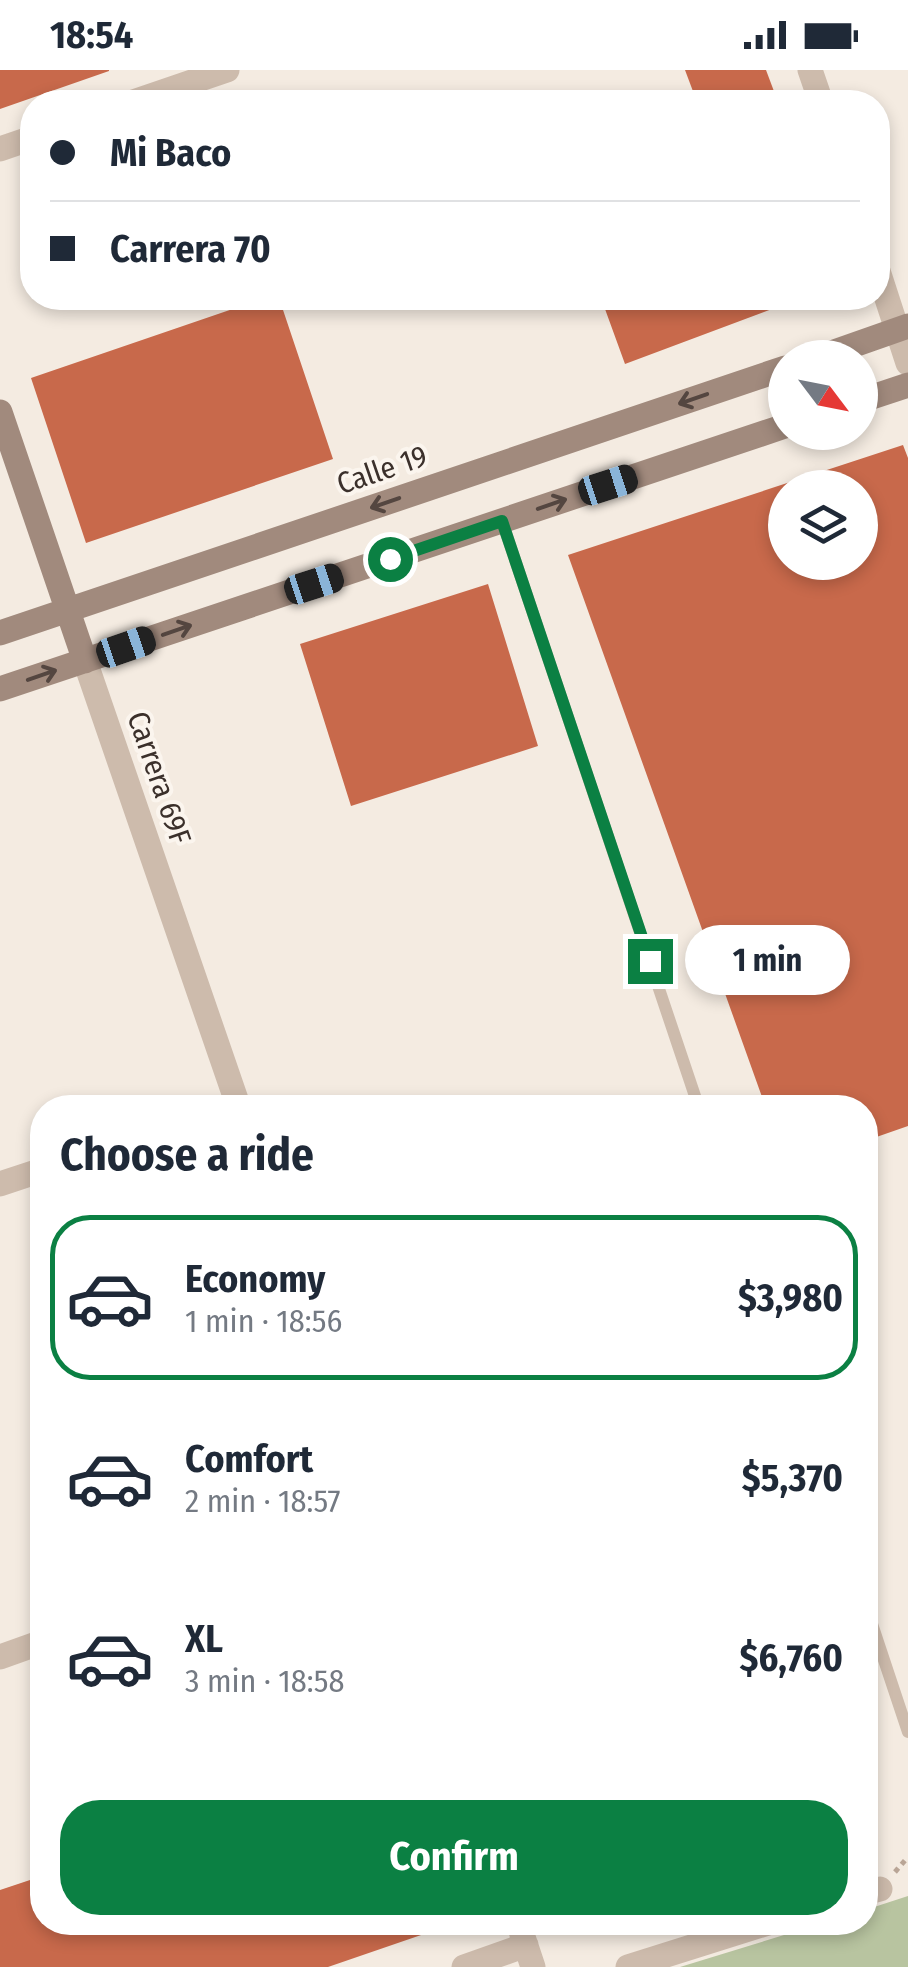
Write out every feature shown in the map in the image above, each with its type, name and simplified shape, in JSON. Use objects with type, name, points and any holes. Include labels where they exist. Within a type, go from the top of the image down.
[{"type":"street","points":[[168,90],[227,70]]},
{"type":"street","points":[[890,299],[903,328],[908,362]]},
{"type":"street","points":[[869,340],[903,328]]},
{"type":"street","name":"Calle 19","points":[[0,634],[768,374]]},
{"type":"street","points":[[878,395],[908,385]]},
{"type":"street","name":"Carrera 69F","points":[[0,412],[230,1095]]},
{"type":"street","points":[[0,689],[768,432]]},
{"type":"street","points":[[0,1184],[30,1174]]},
{"type":"street","points":[[0,1657],[30,1646]]},
{"type":"street","points":[[628,1967],[730,1935]]},
{"type":"street","points":[[464,1967],[526,1945]]},
{"type":"lane","points":[[502,521],[695,1095]]},
{"type":"lane","points":[[878,1642],[908,1732]]},
{"type":"green space","points":[[908,1896],[908,1967],[680,1967],[784,1935],[878,1935],[878,1906]]},
{"type":"building","points":[[0,70],[109,70],[54,90],[20,90],[20,102],[0,109]]},
{"type":"building","points":[[685,70],[766,70],[774,90],[692,90]]},
{"type":"building","points":[[230,310],[283,310],[333,459],[86,543],[31,378]]},
{"type":"building","points":[[605,310],[769,310],[625,364]]},
{"type":"building","points":[[903,445],[908,458],[908,1126],[878,1136],[878,1095],[761,1095],[568,555],[768,489],[768,580],[878,580],[878,470],[827,470]]},
{"type":"building","points":[[488,584],[538,746],[351,806],[300,644]]},
{"type":"building","points":[[30,1880],[30,1935],[421,1935],[328,1967],[0,1967],[0,1890]]},
{"type":"route","points":[[390,559],[502,521],[650,961]]}]
